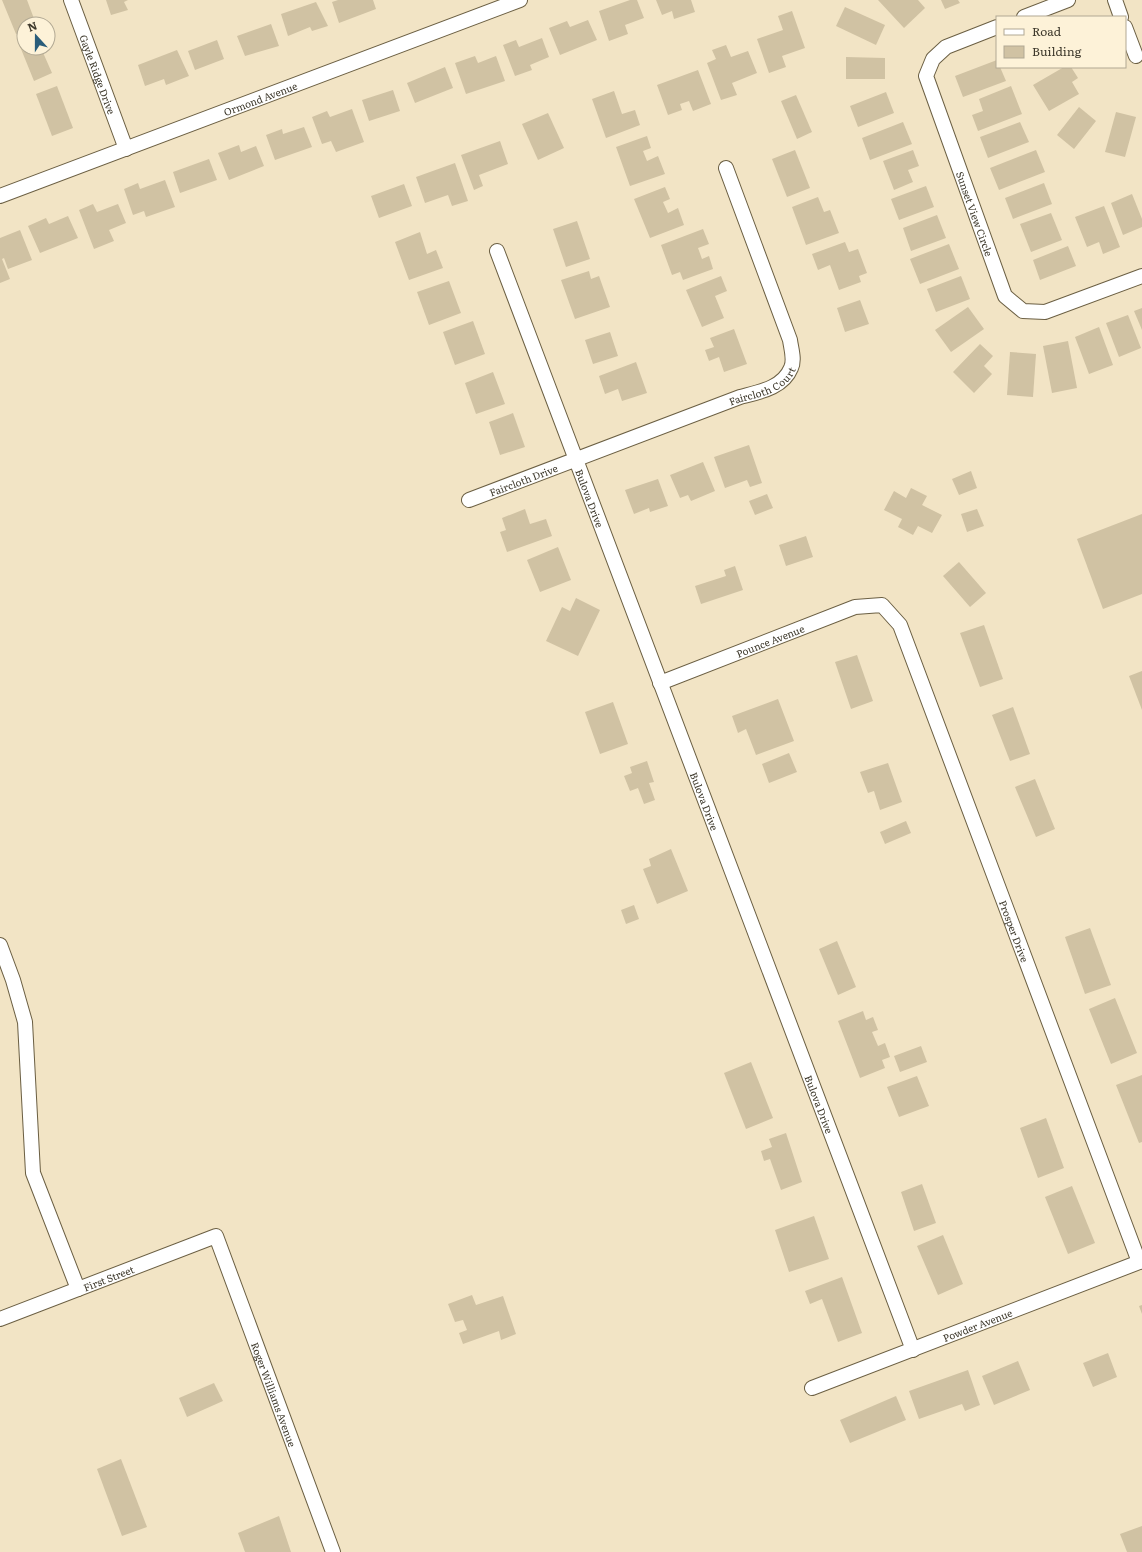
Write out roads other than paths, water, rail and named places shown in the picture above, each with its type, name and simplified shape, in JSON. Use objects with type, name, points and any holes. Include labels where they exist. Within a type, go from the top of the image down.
[{"type":"street","name":"Gayle Ridge Drive","points":[[71,0],[126,149]]},
{"type":"street","name":"Ormond Avenue","points":[[0,196],[520,0]]},
{"type":"street","points":[[1027,16],[1068,0]]},
{"type":"street","points":[[1115,0],[1121,16]]},
{"type":"street","name":"Sunset View Circle","points":[[996,27],[946,47],[933,59],[926,76],[1005,296],[1023,311],[1045,312],[1142,276]]},
{"type":"street","points":[[1126,30],[1136,56]]},
{"type":"street","name":"Faircloth Court","points":[[577,459],[740,397],[765,390],[782,381],[792,368],[790,340],[726,168]]},
{"type":"street","name":"Bulova Drive","points":[[497,251],[913,1350]]},
{"type":"street","name":"Faircloth Drive","points":[[469,500],[577,459]]},
{"type":"street","name":"Pounce Avenue","points":[[660,683],[855,607],[882,605]]},
{"type":"street","name":"Prosper Drive","points":[[882,605],[900,625],[1141,1262]]},
{"type":"street","points":[[0,945],[13,980],[25,1022],[33,1173],[78,1290]]},
{"type":"street","name":"First Street","points":[[0,1319],[216,1236]]},
{"type":"street","name":"Roger Williams Avenue","points":[[216,1236],[333,1552]]},
{"type":"street","name":"Powder Avenue","points":[[812,1388],[1141,1262]]}]
